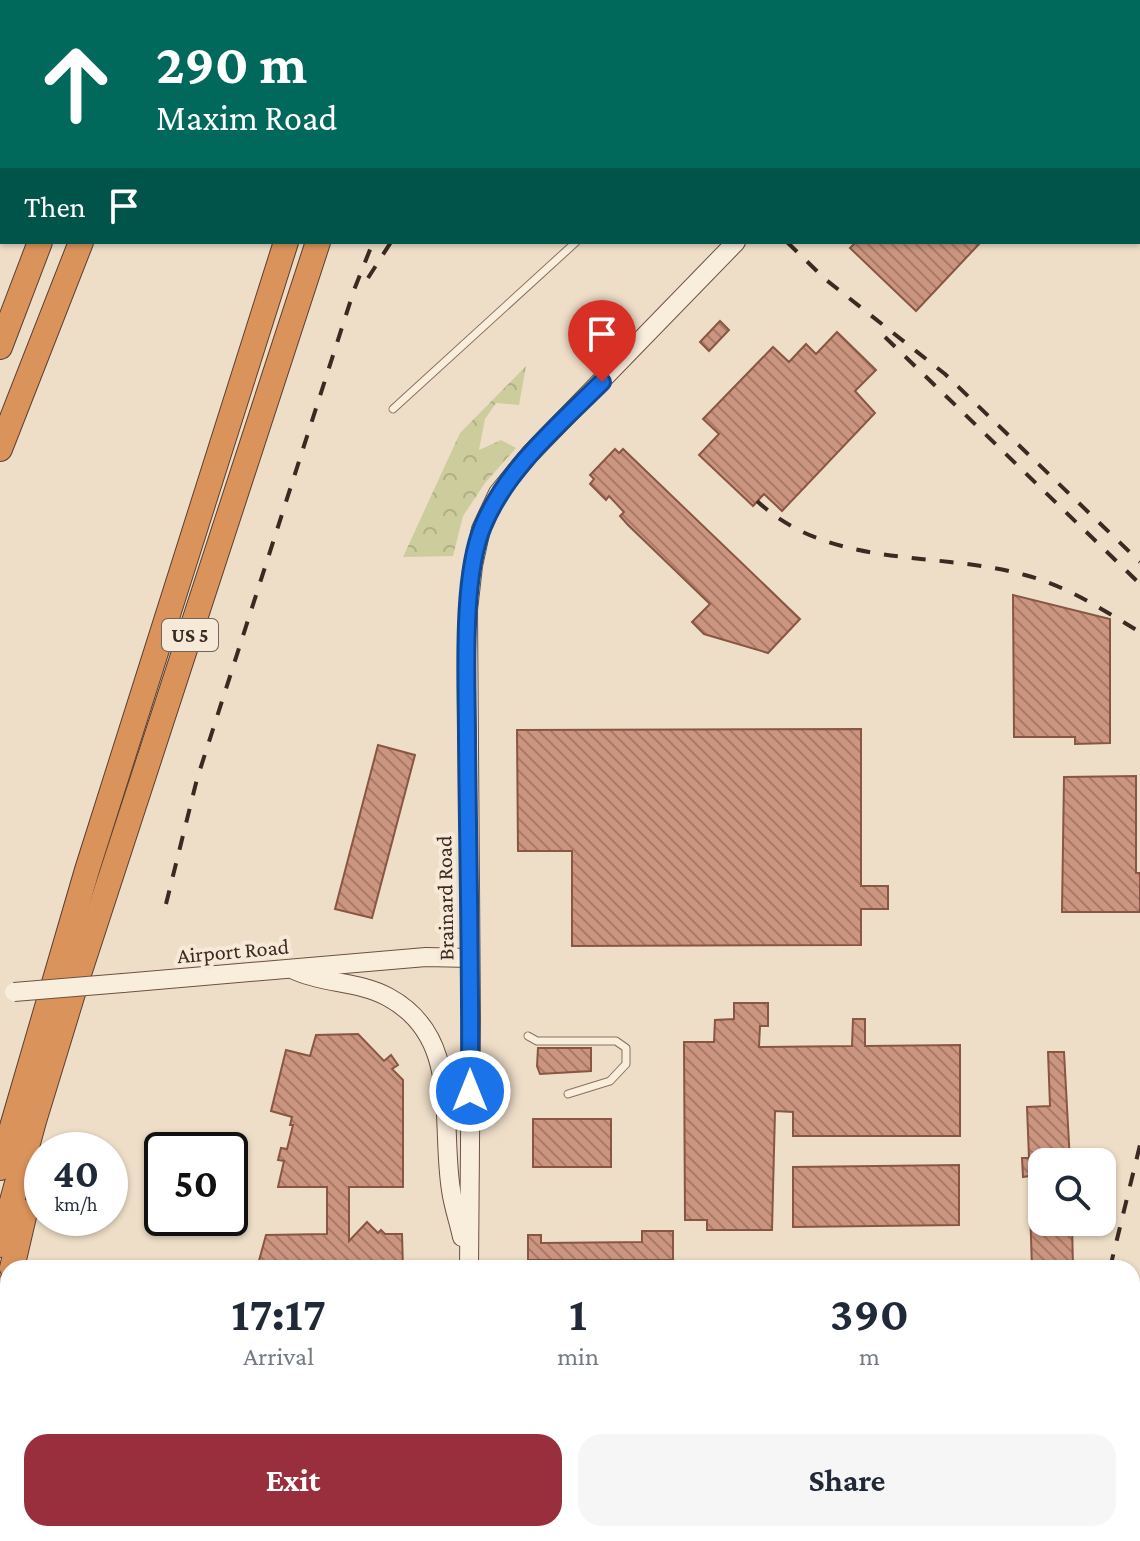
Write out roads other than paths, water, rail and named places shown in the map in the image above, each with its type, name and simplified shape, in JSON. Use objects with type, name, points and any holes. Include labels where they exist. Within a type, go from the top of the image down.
[{"type":"highway","points":[[0,304],[22,244]]},
{"type":"highway","points":[[0,347],[39,244]]},
{"type":"highway","points":[[56,307],[67,244]]},
{"type":"highway","points":[[0,449],[80,244]]},
{"type":"highway","name":"US 5","points":[[0,1168],[98,837],[285,244]]},
{"type":"highway","name":"US 5","points":[[0,1245],[62,1028],[317,244]]},
{"type":"highway","points":[[0,1102],[29,1036],[75,885],[98,837]]},
{"type":"highway","points":[[14,1260],[51,1109],[62,1028]]},
{"type":"main road","name":"Brainard Road","points":[[469,1260],[468,610],[481,529],[498,493],[530,454],[734,244]]},
{"type":"main road","name":"Airport Road","points":[[7,993],[426,957],[470,958]]},
{"type":"main road","points":[[294,970],[324,981],[383,994],[409,1012],[428,1035],[443,1074],[451,1189],[468,1260]]},
{"type":"lane","points":[[393,409],[574,244]]},
{"type":"lane","points":[[528,1036],[537,1041],[616,1041],[626,1048],[626,1064],[610,1081],[568,1094]]},
{"type":"railway","points":[[166,904],[197,779],[354,290],[372,244]]},
{"type":"railway","points":[[368,278],[390,244]]},
{"type":"railway","points":[[789,244],[825,279],[945,374],[1140,562]]},
{"type":"railway","points":[[885,337],[1140,584]]},
{"type":"railway","points":[[757,501],[786,523],[817,538],[850,548],[990,567],[1055,585],[1140,632]]},
{"type":"railway","points":[[1112,1260],[1140,1145]]}]
